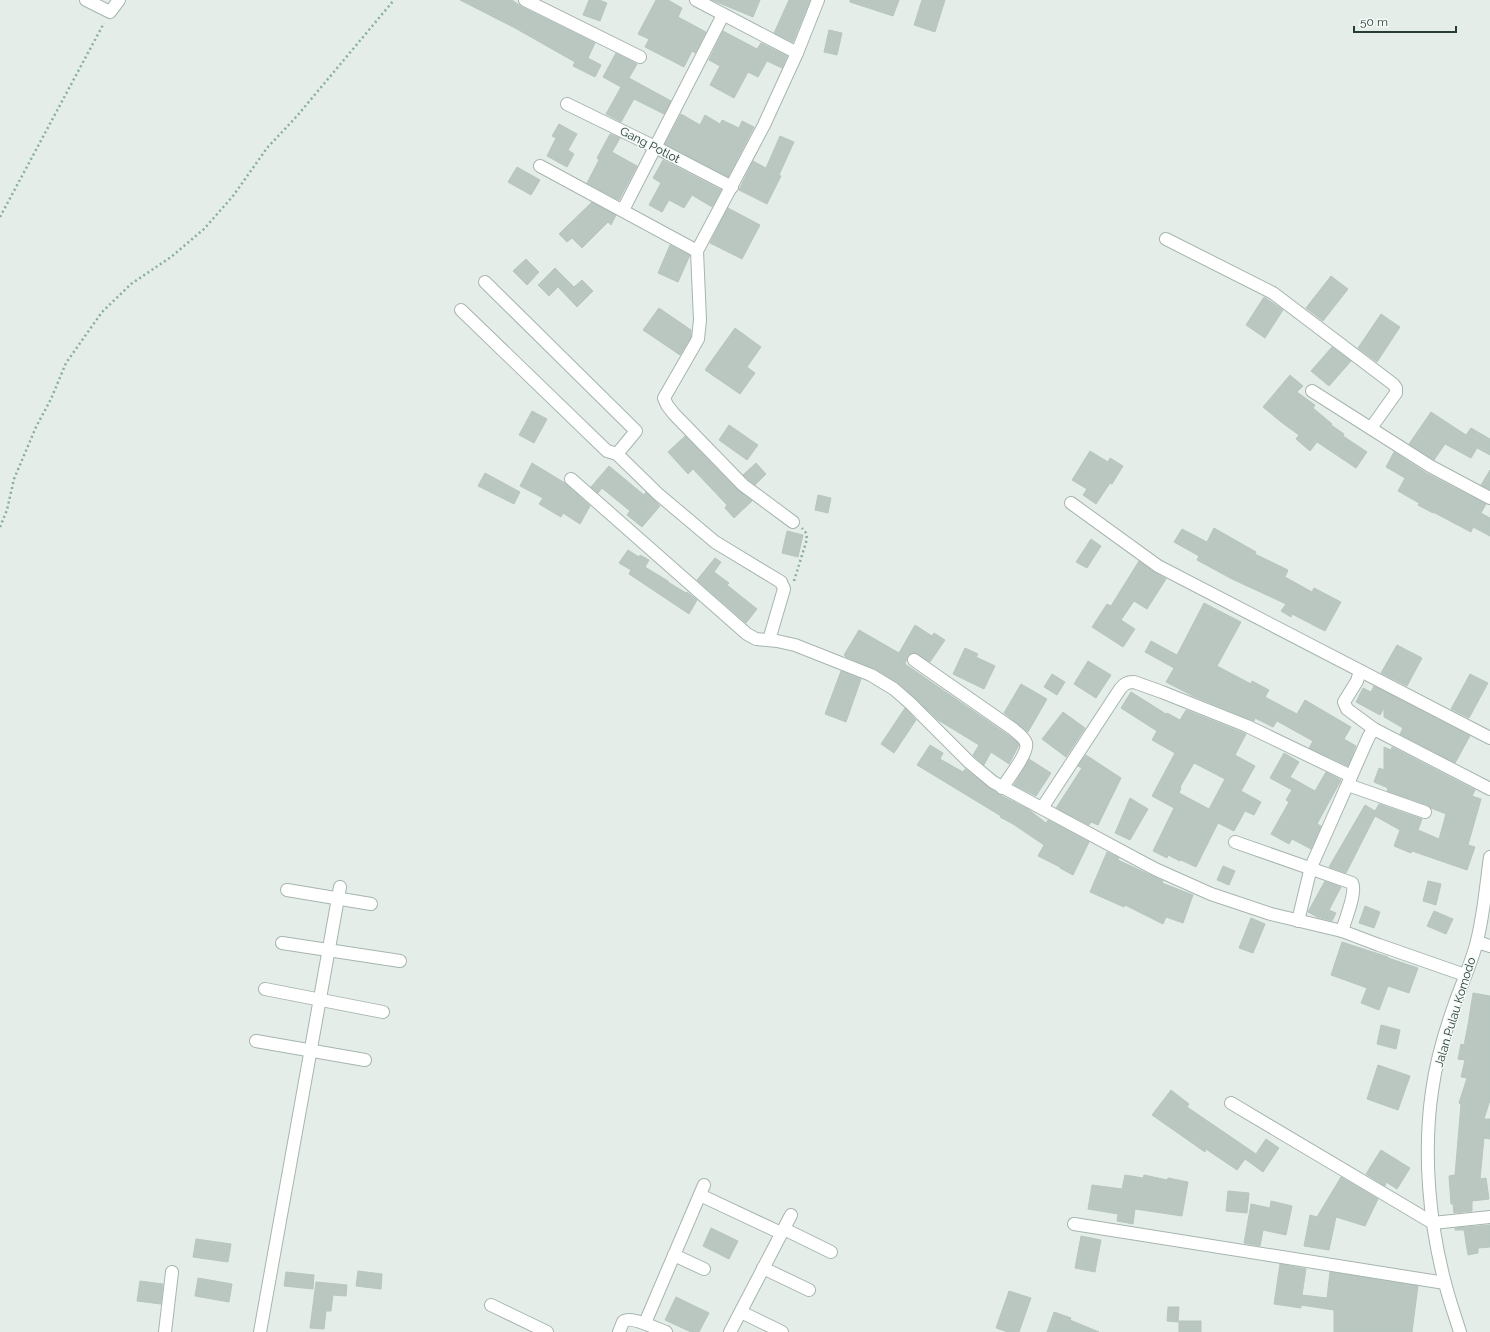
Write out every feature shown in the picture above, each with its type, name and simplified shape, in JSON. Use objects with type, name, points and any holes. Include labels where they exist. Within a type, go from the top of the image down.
[{"type":"street","points":[[86,0],[110,12],[119,0]]},
{"type":"street","points":[[525,0],[640,56]]},
{"type":"street","points":[[696,0],[797,53]]},
{"type":"street","points":[[794,522],[743,485],[674,414],[667,406],[664,398],[698,339],[700,320],[697,251],[764,125],[797,53],[818,0]]},
{"type":"street","points":[[623,210],[723,15]]},
{"type":"street","name":"Gang Potlot","points":[[567,104],[732,187]]},
{"type":"street","points":[[540,166],[697,251]]},
{"type":"street","points":[[1166,239],[1273,293],[1393,384],[1396,388],[1396,393],[1370,428]]},
{"type":"street","points":[[485,282],[636,431],[617,454]]},
{"type":"street","points":[[461,310],[607,451],[617,454],[658,494],[715,542],[781,582],[784,589],[769,640]]},
{"type":"street","points":[[1312,391],[1430,466],[1490,498]]},
{"type":"street","points":[[571,479],[747,634],[756,639],[795,645],[871,675],[894,689],[969,762],[1002,788],[1154,869],[1211,894],[1298,921],[1342,931],[1465,975]]},
{"type":"street","points":[[1071,503],[1158,566],[1490,738]]},
{"type":"street","points":[[914,660],[1013,729],[1025,740],[1026,747],[1024,754],[1002,788]]},
{"type":"street","points":[[1360,671],[1357,681],[1344,702],[1347,709],[1374,729],[1490,789]]},
{"type":"street","points":[[1042,808],[1120,689],[1126,683],[1134,682],[1247,726],[1350,781],[1426,812]]},
{"type":"street","points":[[1298,921],[1311,868],[1369,736],[1374,729]]},
{"type":"street","points":[[1236,842],[1349,881],[1353,886],[1353,893],[1342,931]]},
{"type":"street","name":"Jalan Pulau Komodo","points":[[1460,1332],[1445,1283],[1433,1223],[1428,1146],[1432,1090],[1443,1041],[1454,1005],[1477,942],[1485,901],[1490,857]]},
{"type":"street","points":[[287,890],[339,893],[371,904]]},
{"type":"street","points":[[260,1332],[339,893]]},
{"type":"street","points":[[1477,942],[1490,946]]},
{"type":"street","points":[[282,943],[400,962]]},
{"type":"street","points":[[265,989],[383,1012]]},
{"type":"street","points":[[256,1041],[365,1060]]},
{"type":"street","points":[[1231,1103],[1433,1223],[1490,1217]]},
{"type":"street","points":[[645,1323],[702,1190],[782,1231],[830,1252]]},
{"type":"street","points":[[730,1332],[791,1215]]},
{"type":"street","points":[[1074,1224],[1445,1283]]},
{"type":"street","points":[[674,1255],[704,1269]]},
{"type":"street","points":[[764,1268],[809,1290]]},
{"type":"street","points":[[165,1332],[172,1272]]},
{"type":"street","points":[[491,1305],[547,1332]]},
{"type":"street","points":[[741,1312],[782,1332]]},
{"type":"street","points":[[619,1332],[625,1320],[645,1323],[666,1332]]},
{"type":"path","points":[[0,527],[8,510],[14,479],[66,363],[102,312],[131,284],[172,257],[204,229],[233,196],[267,148],[297,116],[394,0]]},
{"type":"path","points":[[0,217],[110,12]]},
{"type":"building","points":[[460,0],[512,0],[522,7],[595,43],[588,58],[601,65],[595,77],[573,66],[575,62],[515,28]]},
{"type":"building","points":[[589,0],[599,0],[607,3],[600,21],[583,15]]},
{"type":"building","points":[[656,0],[668,0],[682,8],[678,17],[706,32],[695,53],[692,51],[684,67],[645,47],[649,39],[638,34]]},
{"type":"building","points":[[712,0],[760,0],[753,17]]},
{"type":"building","points":[[789,0],[810,0],[793,42],[774,33]]},
{"type":"building","points":[[850,0],[899,0],[893,16],[850,2]]},
{"type":"building","points":[[922,0],[945,0],[935,32],[914,25]]},
{"type":"building","points":[[829,30],[842,33],[837,55],[824,52]]},
{"type":"building","points":[[723,31],[757,49],[761,43],[787,56],[782,68],[767,61],[758,77],[748,72],[734,98],[710,85],[720,66],[709,60]]},
{"type":"building","points":[[616,53],[637,64],[629,78],[671,101],[664,114],[634,99],[621,122],[606,114],[621,87],[603,77]]},
{"type":"building","points":[[681,114],[700,125],[705,115],[720,124],[722,120],[739,128],[742,121],[754,127],[728,177],[665,144]]},
{"type":"building","points":[[559,124],[577,134],[568,150],[574,154],[567,167],[547,156],[556,138],[552,136]]},
{"type":"building","points":[[610,134],[620,138],[612,152],[637,166],[619,200],[587,183],[599,160],[597,158]]},
{"type":"building","points":[[780,136],[794,142],[779,175],[781,176],[767,204],[739,190],[753,161],[766,168]]},
{"type":"building","points":[[663,160],[721,190],[712,207],[692,195],[684,208],[669,200],[662,212],[649,205],[661,183],[653,178]]},
{"type":"building","points":[[517,167],[540,180],[531,195],[508,182]]},
{"type":"building","points":[[592,202],[616,215],[611,225],[608,222],[582,248],[572,238],[567,242],[559,234]]},
{"type":"building","points":[[728,208],[760,225],[742,259],[710,243]]},
{"type":"building","points":[[670,245],[690,255],[678,282],[658,273]]},
{"type":"building","points":[[526,259],[539,272],[527,285],[513,271]]},
{"type":"building","points":[[555,268],[574,287],[582,280],[593,291],[577,307],[558,287],[549,296],[538,285]]},
{"type":"building","points":[[1331,276],[1348,289],[1323,321],[1306,308]]},
{"type":"building","points":[[1264,297],[1283,310],[1265,338],[1246,325]]},
{"type":"building","points":[[659,308],[691,330],[691,337],[680,355],[643,330]]},
{"type":"building","points":[[1381,314],[1400,327],[1377,362],[1358,348]]},
{"type":"building","points":[[735,328],[761,347],[747,367],[755,373],[740,394],[705,370]]},
{"type":"building","points":[[1332,347],[1351,361],[1329,386],[1311,371]]},
{"type":"building","points":[[1290,375],[1303,386],[1297,392],[1315,405],[1313,408],[1332,424],[1331,425],[1344,434],[1343,436],[1367,452],[1356,468],[1317,442],[1310,451],[1296,439],[1299,435],[1263,407]]},
{"type":"building","points":[[532,411],[547,419],[534,443],[519,435]]},
{"type":"building","points":[[1431,412],[1466,435],[1471,428],[1490,439],[1490,455],[1477,448],[1471,458],[1445,444],[1434,460],[1409,444]]},
{"type":"building","points":[[729,425],[758,445],[747,460],[719,440]]},
{"type":"building","points":[[685,436],[738,490],[752,501],[734,518],[725,508],[727,505],[693,469],[688,474],[668,452]]},
{"type":"building","points":[[1090,451],[1108,462],[1110,458],[1123,466],[1112,484],[1110,483],[1096,504],[1083,495],[1087,489],[1072,480]]},
{"type":"building","points":[[1394,452],[1426,473],[1486,504],[1481,513],[1490,518],[1490,536],[1473,527],[1471,532],[1418,505],[1419,503],[1398,491],[1405,478],[1386,467]]},
{"type":"building","points":[[532,463],[565,483],[590,506],[580,524],[563,513],[561,517],[539,504],[543,498],[520,486]]},
{"type":"building","points":[[756,463],[766,474],[755,485],[743,475]]},
{"type":"building","points":[[609,466],[644,495],[646,492],[660,506],[642,527],[627,515],[630,511],[602,488],[598,493],[591,487]]},
{"type":"building","points":[[1490,470],[1490,490],[1481,485]]},
{"type":"building","points":[[485,473],[520,492],[514,504],[478,486]]},
{"type":"building","points":[[818,495],[831,498],[828,513],[815,510]]},
{"type":"building","points":[[1214,528],[1256,552],[1255,554],[1288,570],[1285,577],[1312,592],[1314,588],[1341,602],[1325,631],[1292,614],[1291,617],[1281,611],[1286,604],[1232,579],[1197,560],[1199,556],[1174,542],[1182,529],[1207,542]]},
{"type":"building","points":[[787,531],[803,535],[798,557],[782,553]]},
{"type":"building","points":[[1091,539],[1101,546],[1087,568],[1076,562]]},
{"type":"building","points":[[628,550],[639,557],[640,555],[649,560],[645,567],[686,593],[687,592],[697,600],[689,614],[629,574],[631,570],[619,563]]},
{"type":"building","points":[[715,558],[721,562],[714,572],[729,583],[727,585],[757,609],[746,623],[697,580]]},
{"type":"building","points":[[1139,561],[1166,579],[1147,609],[1134,601],[1121,620],[1135,629],[1123,647],[1092,627],[1107,604],[1111,606]]},
{"type":"building","points":[[1204,603],[1241,622],[1217,666],[1251,684],[1252,681],[1269,690],[1265,697],[1297,714],[1305,700],[1351,727],[1344,739],[1356,746],[1348,766],[1309,748],[1313,741],[1277,721],[1273,727],[1255,718],[1254,721],[1193,696],[1166,682],[1174,668],[1145,652],[1151,641],[1177,655]]},
{"type":"building","points":[[915,625],[932,636],[934,633],[945,640],[930,662],[914,653],[908,655],[905,664],[1017,742],[1019,745],[1009,764],[991,752],[984,765],[973,755],[979,745],[938,720],[898,683],[875,669],[844,655],[859,630],[899,653]]},
{"type":"building","points":[[1397,645],[1422,658],[1407,686],[1381,673]]},
{"type":"building","points":[[965,648],[978,654],[976,657],[995,666],[984,689],[953,674]]},
{"type":"building","points":[[1088,661],[1111,675],[1096,698],[1074,684]]},
{"type":"building","points":[[841,671],[861,679],[846,722],[825,714]]},
{"type":"building","points":[[1052,674],[1065,682],[1057,695],[1044,687]]},
{"type":"building","points":[[1470,674],[1488,683],[1469,718],[1451,709]]},
{"type":"building","points":[[1021,684],[1047,699],[1028,732],[1004,713]]},
{"type":"building","points":[[1374,686],[1470,736],[1455,763],[1400,734],[1403,728],[1384,717],[1384,708],[1380,715],[1356,702],[1363,688],[1371,692]]},
{"type":"building","points":[[1131,692],[1166,714],[1167,713],[1180,720],[1186,710],[1246,734],[1235,755],[1255,766],[1241,791],[1261,802],[1254,815],[1245,811],[1234,831],[1218,823],[1196,867],[1168,855],[1167,858],[1153,851],[1174,808],[1152,796],[1175,753],[1152,740],[1157,731],[1121,708]],"holes":[[[1194,763],[1225,779],[1209,809],[1179,793],[1180,787]]]},
{"type":"building","points":[[905,708],[916,720],[894,753],[881,744]]},
{"type":"building","points":[[1063,712],[1085,728],[1066,757],[1042,739]]},
{"type":"building","points":[[930,745],[943,753],[940,759],[963,772],[965,769],[998,794],[1028,809],[1046,823],[1048,820],[1089,842],[1073,875],[1038,856],[1044,845],[1000,817],[1001,816],[917,765]]},
{"type":"building","points":[[1384,747],[1391,750],[1392,747],[1475,790],[1472,796],[1481,799],[1468,845],[1475,847],[1467,870],[1412,851],[1411,853],[1394,846],[1400,830],[1375,816],[1346,873],[1329,867],[1365,805],[1375,811],[1379,804],[1422,819],[1418,830],[1439,839],[1446,814],[1427,805],[1387,791],[1388,788],[1374,782],[1379,768],[1384,770]]},
{"type":"building","points":[[1284,753],[1299,762],[1290,777],[1315,791],[1326,772],[1341,780],[1317,824],[1321,826],[1311,849],[1292,839],[1289,844],[1271,834],[1289,802],[1286,800],[1292,790],[1270,778]]},
{"type":"building","points":[[1086,755],[1121,778],[1098,825],[1091,822],[1089,825],[1056,808],[1082,768],[1078,766]]},
{"type":"building","points":[[1029,759],[1051,773],[1036,796],[1014,785]]},
{"type":"building","points":[[1130,798],[1148,809],[1130,840],[1115,833]]},
{"type":"building","points":[[1107,852],[1119,858],[1118,860],[1163,881],[1162,883],[1193,895],[1183,923],[1166,917],[1163,924],[1125,905],[1124,907],[1090,892]]},
{"type":"building","points":[[1223,866],[1235,871],[1229,885],[1217,880]]},
{"type":"building","points":[[1325,881],[1341,887],[1329,910],[1336,913],[1332,921],[1317,917],[1308,912]]},
{"type":"building","points":[[1428,881],[1441,884],[1436,905],[1423,901]]},
{"type":"building","points":[[1365,906],[1380,912],[1374,928],[1359,923]]},
{"type":"building","points":[[1434,911],[1453,919],[1446,934],[1427,926]]},
{"type":"building","points":[[1251,918],[1265,924],[1253,953],[1239,948]]},
{"type":"building","points":[[1342,942],[1418,968],[1409,993],[1388,986],[1379,1010],[1361,1003],[1367,988],[1331,975]]},
{"type":"building","points":[[1473,993],[1490,996],[1490,1100],[1484,1119],[1490,1119],[1490,1139],[1484,1138],[1480,1179],[1486,1178],[1489,1199],[1472,1201],[1472,1211],[1454,1213],[1453,1204],[1451,1204],[1449,1176],[1455,1175],[1461,1104],[1459,1103],[1467,1078],[1461,1077],[1465,1060],[1458,1059],[1461,1044],[1464,1045]]},
{"type":"building","points":[[1381,1025],[1400,1030],[1396,1049],[1377,1044]]},
{"type":"building","points":[[1378,1065],[1410,1076],[1398,1110],[1367,1099]]},
{"type":"building","points":[[1171,1090],[1189,1104],[1187,1107],[1256,1154],[1266,1139],[1279,1148],[1263,1172],[1245,1159],[1237,1170],[1206,1149],[1205,1152],[1152,1115]]},
{"type":"building","points":[[1381,1150],[1410,1168],[1397,1189],[1386,1182],[1385,1186],[1366,1174]]},
{"type":"building","points":[[1125,1175],[1143,1178],[1144,1175],[1167,1180],[1168,1178],[1188,1182],[1182,1216],[1135,1209],[1133,1224],[1117,1221],[1118,1214],[1088,1209],[1092,1185],[1122,1189]]},
{"type":"building","points":[[1341,1177],[1378,1199],[1365,1226],[1336,1217],[1329,1250],[1304,1246],[1310,1215],[1317,1217]]},
{"type":"building","points":[[1228,1191],[1249,1193],[1247,1213],[1226,1211]]},
{"type":"building","points":[[1271,1201],[1292,1206],[1286,1235],[1263,1230],[1260,1246],[1244,1243],[1251,1204],[1270,1208]]},
{"type":"building","points":[[1490,1225],[1490,1247],[1478,1248],[1478,1253],[1468,1255],[1464,1230],[1455,1230],[1455,1228]]},
{"type":"building","points":[[711,1228],[738,1241],[729,1259],[703,1246]]},
{"type":"building","points":[[1081,1236],[1101,1240],[1095,1272],[1075,1268]]},
{"type":"building","points":[[196,1239],[231,1244],[228,1262],[193,1257]]},
{"type":"building","points":[[1280,1264],[1306,1269],[1302,1295],[1327,1298],[1330,1272],[1418,1286],[1412,1332],[1334,1332],[1334,1310],[1301,1305],[1301,1308],[1274,1304]]},
{"type":"building","points":[[358,1271],[382,1274],[381,1289],[356,1286]]},
{"type":"building","points":[[286,1272],[314,1275],[313,1289],[284,1286]]},
{"type":"building","points":[[198,1278],[232,1284],[229,1302],[195,1296]]},
{"type":"building","points":[[140,1281],[163,1284],[161,1304],[137,1301]]},
{"type":"building","points":[[316,1282],[347,1285],[346,1296],[333,1295],[331,1311],[326,1311],[324,1329],[310,1328]]},
{"type":"building","points":[[1009,1291],[1031,1298],[1019,1332],[1008,1332],[996,1328]]},
{"type":"building","points":[[676,1297],[709,1313],[699,1332],[691,1332],[665,1320]]},
{"type":"building","points":[[1168,1307],[1179,1307],[1178,1322],[1167,1321]]},
{"type":"building","points":[[1054,1312],[1071,1318],[1070,1320],[1099,1332],[1047,1332]]},
{"type":"building","points":[[1179,1321],[1201,1321],[1201,1332],[1179,1332]]}]
